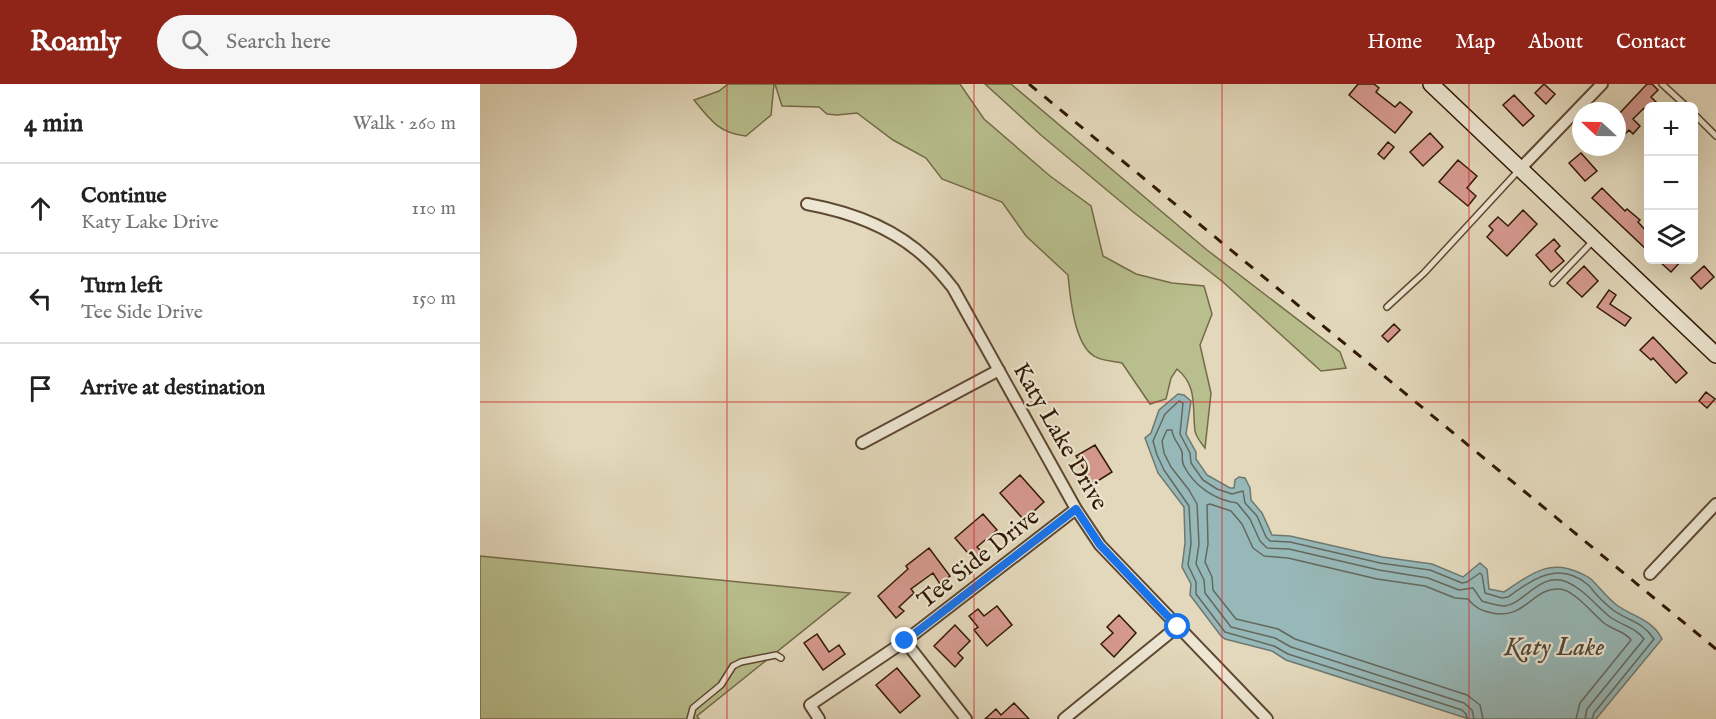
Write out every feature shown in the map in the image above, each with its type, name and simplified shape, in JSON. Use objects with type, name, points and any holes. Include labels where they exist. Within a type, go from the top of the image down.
[{"type":"main road","points":[[1431,84],[1716,355]]},
{"type":"street","points":[[1520,169],[1602,84]]},
{"type":"street","name":"Katy Lake Drive","points":[[807,204],[838,209],[864,219],[897,236],[928,259],[953,288],[1076,509],[1100,545],[1267,719]]},
{"type":"street","points":[[862,443],[999,370]]},
{"type":"street","points":[[1650,574],[1716,504]]},
{"type":"street","name":"Tee Side Drive","points":[[819,719],[810,705],[905,641],[1076,509]]},
{"type":"street","points":[[1064,719],[1178,627]]},
{"type":"street","points":[[905,641],[966,719]]},
{"type":"lane","points":[[1662,84],[1682,102]]},
{"type":"lane","points":[[1698,118],[1716,136]]},
{"type":"lane","points":[[1387,307],[1424,273],[1520,169]]},
{"type":"lane","points":[[1552,283],[1594,240]]},
{"type":"lane","points":[[690,719],[693,708],[721,685],[733,666],[763,657],[776,655],[781,658]]},
{"type":"green space","points":[[728,84],[774,84],[771,115],[746,136],[722,129],[694,100],[719,91]]},
{"type":"green space","points":[[775,84],[960,84],[984,119],[1050,176],[1091,206],[1103,256],[1136,274],[1172,283],[1204,286],[1212,314],[1200,345],[1211,393],[1205,448],[1196,433],[1193,397],[1184,376],[1177,369],[1171,378],[1166,399],[1150,404],[1122,363],[1100,359],[1087,350],[1074,319],[1068,275],[1026,236],[1002,202],[942,179],[926,158],[893,140],[857,113],[837,115],[827,114],[819,107],[782,106]]},
{"type":"green space","points":[[985,84],[1011,84],[1207,250],[1340,352],[1346,368],[1321,371],[1223,282],[1132,211],[1042,136]]},
{"type":"green space","points":[[480,556],[850,593],[697,716],[699,719],[480,719]]},
{"type":"water","name":"Katy Lake","points":[[1178,394],[1184,395],[1191,401],[1186,434],[1196,452],[1196,459],[1207,475],[1230,488],[1234,488],[1235,480],[1239,477],[1245,478],[1250,488],[1251,500],[1262,513],[1272,535],[1290,536],[1382,557],[1432,564],[1463,577],[1480,563],[1487,569],[1489,589],[1504,592],[1540,571],[1558,567],[1569,569],[1591,579],[1614,603],[1654,627],[1662,639],[1596,719],[1469,719],[1286,660],[1272,651],[1225,639],[1190,595],[1191,584],[1182,567],[1185,543],[1184,507],[1158,473],[1145,438],[1151,433],[1159,410]]},
{"type":"building","points":[[1358,84],[1374,84],[1379,88],[1376,92],[1395,107],[1400,102],[1412,112],[1395,133],[1349,95]]},
{"type":"building","points":[[1544,84],[1555,94],[1546,104],[1535,93]]},
{"type":"building","points":[[1647,84],[1652,84],[1658,90],[1651,97],[1656,102],[1644,102],[1644,108],[1633,119],[1640,126],[1633,134],[1629,130],[1626,133],[1626,106]]},
{"type":"building","points":[[1514,95],[1534,116],[1523,126],[1503,105]]},
{"type":"building","points":[[1430,133],[1443,147],[1423,166],[1410,152]]},
{"type":"building","points":[[1388,142],[1394,147],[1384,159],[1378,154]]},
{"type":"building","points":[[1577,156],[1584,156],[1597,171],[1585,181],[1569,163]]},
{"type":"building","points":[[1458,160],[1477,176],[1467,188],[1476,196],[1468,206],[1439,182]]},
{"type":"building","points":[[1602,188],[1625,211],[1627,209],[1640,220],[1638,222],[1644,229],[1644,247],[1592,198]]},
{"type":"building","points":[[1523,210],[1537,224],[1507,256],[1487,237],[1493,230],[1489,226],[1498,217],[1508,226]]},
{"type":"building","points":[[1554,239],[1560,246],[1555,251],[1564,261],[1551,272],[1536,255]]},
{"type":"building","points":[[1662,264],[1678,264],[1671,272]]},
{"type":"building","points":[[1584,266],[1598,281],[1582,297],[1567,283]]},
{"type":"building","points":[[1704,266],[1714,277],[1701,289],[1691,278]]},
{"type":"building","points":[[1609,290],[1616,295],[1610,304],[1631,318],[1625,326],[1597,307]]},
{"type":"building","points":[[1394,324],[1400,330],[1388,342],[1382,336]]},
{"type":"building","points":[[1653,337],[1687,373],[1676,383],[1653,358],[1651,360],[1640,350]]},
{"type":"building","points":[[1706,392],[1715,399],[1707,408],[1699,401]]},
{"type":"building","points":[[1095,445],[1112,472],[1093,484],[1076,456]]},
{"type":"building","points":[[1020,475],[1044,502],[1024,520],[1000,493]]},
{"type":"building","points":[[983,514],[997,530],[977,547],[982,552],[973,559],[955,538]]},
{"type":"building","points":[[929,548],[950,576],[940,584],[933,573],[911,589],[914,593],[899,607],[904,611],[896,618],[878,596],[908,569],[906,566]]},
{"type":"building","points":[[997,606],[1012,625],[987,646],[974,630],[978,627],[969,616],[978,609],[984,616]]},
{"type":"building","points":[[1119,615],[1136,633],[1114,657],[1101,644],[1113,633],[1107,627]]},
{"type":"building","points":[[955,625],[970,641],[958,653],[963,658],[955,667],[934,646]]},
{"type":"building","points":[[817,634],[829,652],[839,645],[845,654],[823,670],[804,643]]},
{"type":"building","points":[[897,668],[920,696],[900,713],[876,685]]},
{"type":"building","points":[[1014,703],[1029,719],[985,719],[996,709],[1001,715]]},
{"type":"railway","points":[[1029,84],[1716,649]]},
{"type":"route","points":[[905,641],[1076,509],[1100,545],[1178,627]]}]
